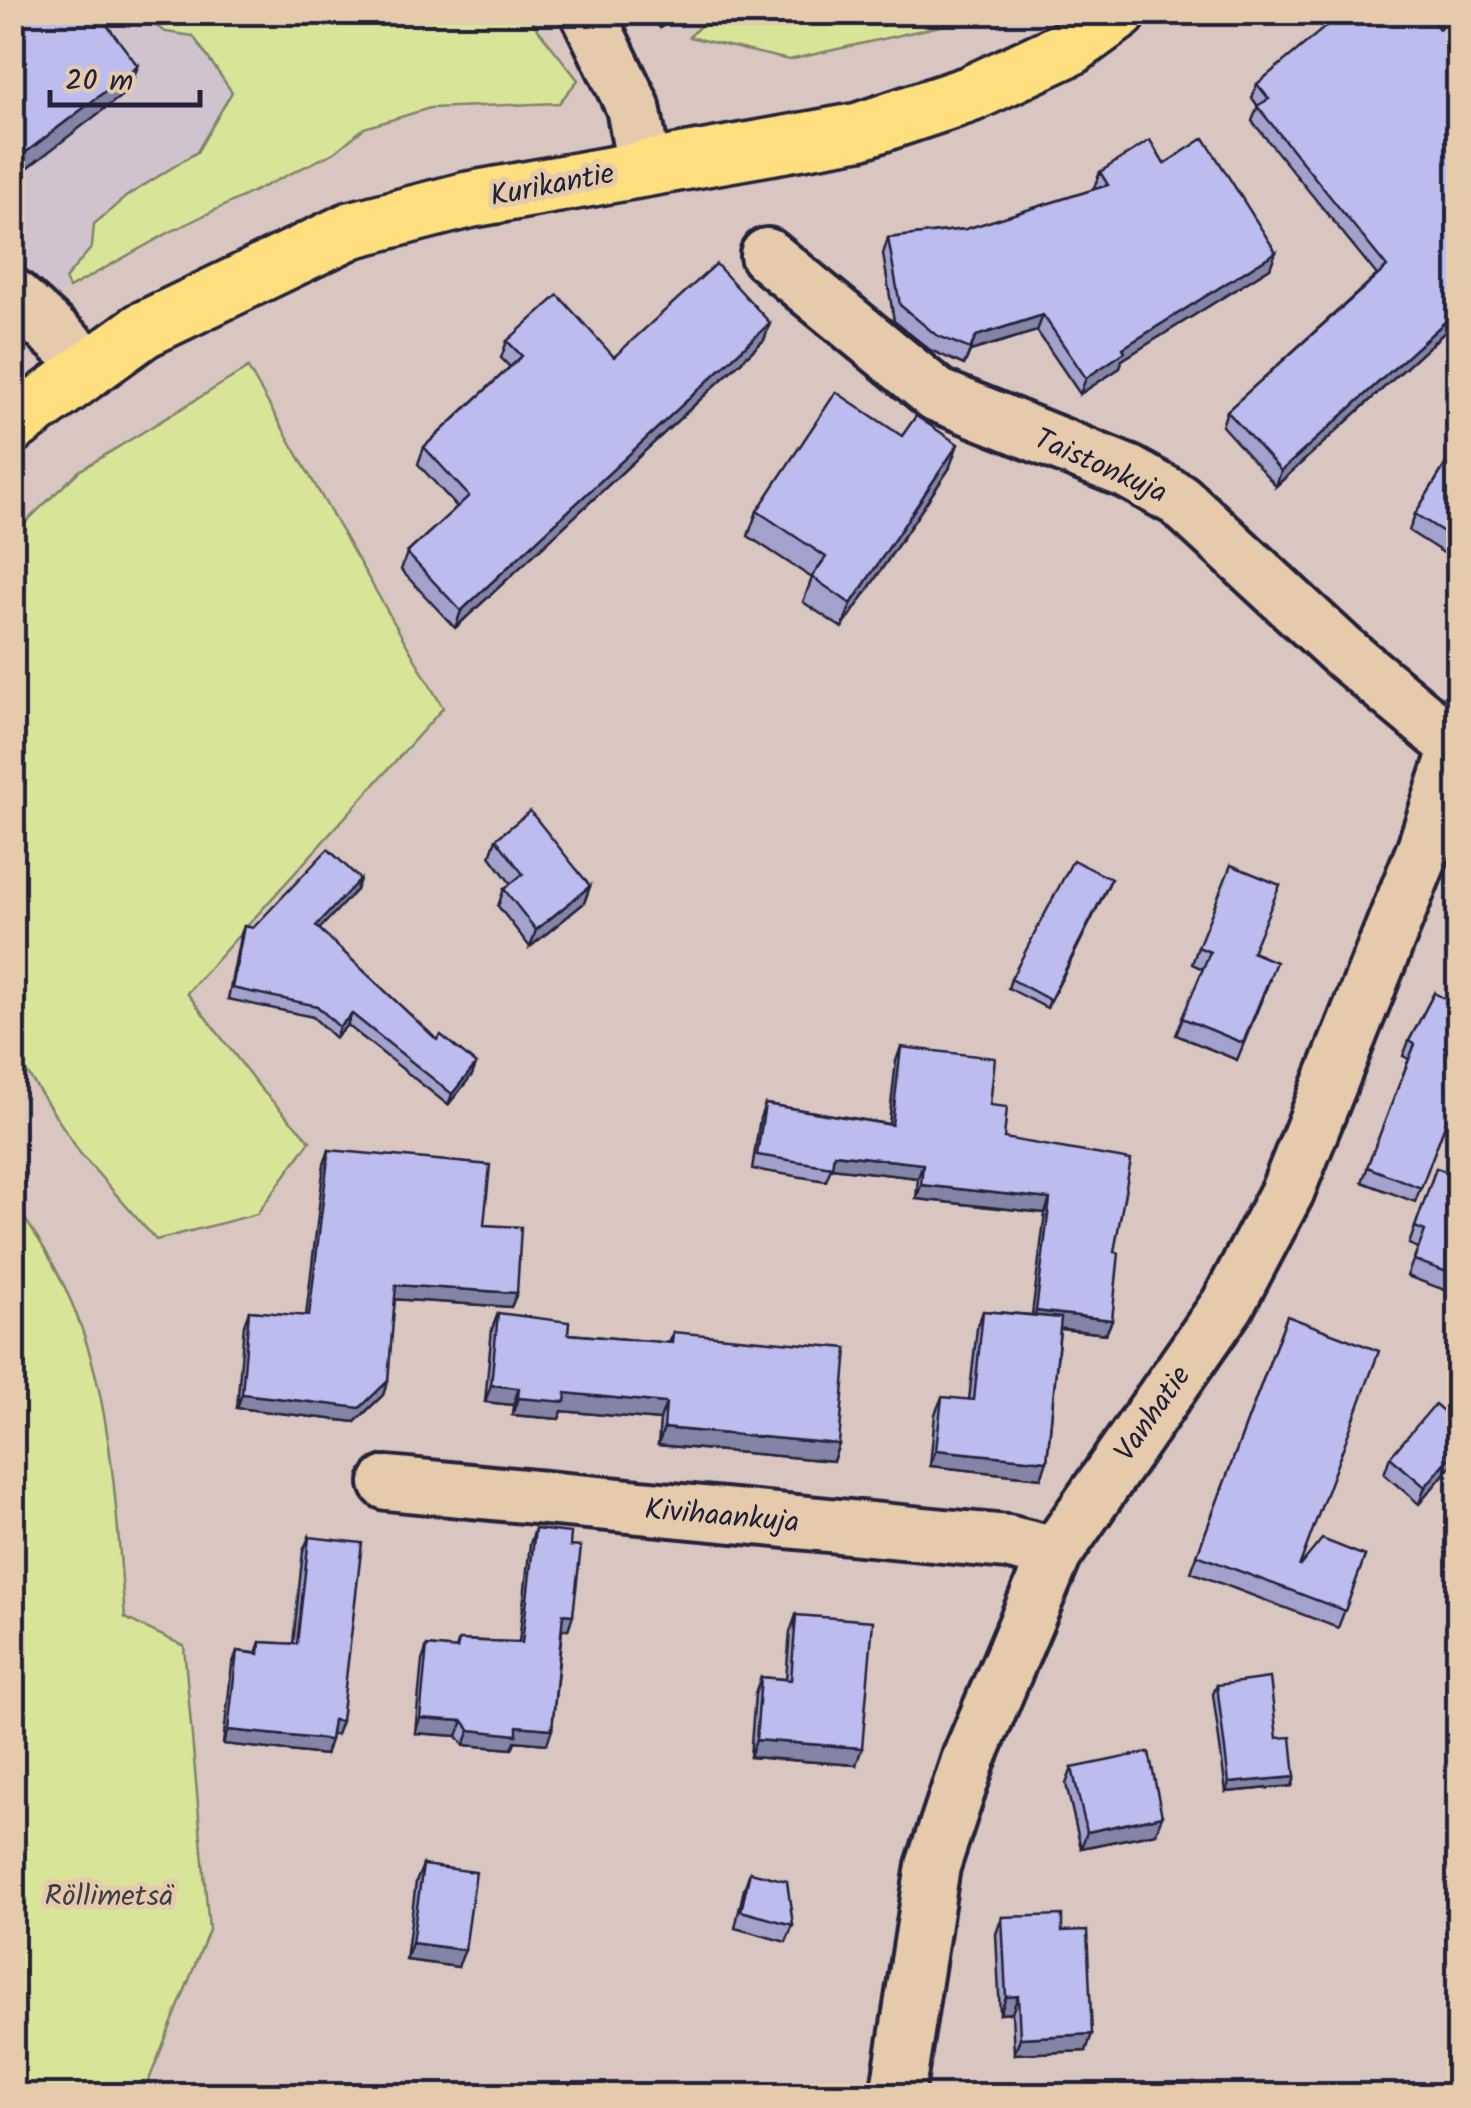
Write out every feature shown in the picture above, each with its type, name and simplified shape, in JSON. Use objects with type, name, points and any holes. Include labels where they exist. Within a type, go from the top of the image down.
[{"type":"main road","name":"Kurikantie","points":[[12,425],[142,330],[351,230],[468,200],[859,131],[970,94],[1071,47],[1119,12]]},
{"type":"street","points":[[587,12],[633,108],[644,166]]},
{"type":"street","name":"Taistonkuja","points":[[768,255],[937,394],[1128,472],[1179,500],[1342,651],[1458,745]]},
{"type":"street","points":[[12,295],[90,366]]},
{"type":"street","name":"Vanhatie","points":[[898,2096],[933,1866],[969,1758],[1056,1554],[1228,1304],[1288,1192],[1423,851],[1458,745]]},
{"type":"street","name":"Kivihaankuja","points":[[386,1483],[1007,1542],[1056,1554]]},
{"type":"shaded area","points":[[13,13],[135,13],[166,32],[193,36],[232,92],[197,152],[127,196],[66,279],[69,288],[25,306],[13,320]]},
{"type":"green space","points":[[713,12],[965,13],[940,26],[789,60],[689,37]]},
{"type":"green space","points":[[135,13],[525,13],[578,80],[559,103],[430,108],[364,128],[335,152],[168,233],[69,288],[65,279],[92,247],[94,224],[127,196],[197,152],[232,92],[193,36],[166,32]]},
{"type":"green space","points":[[248,368],[443,708],[187,993],[261,1089],[310,1141],[257,1214],[156,1240],[80,1153],[13,1051],[13,534],[79,471]]},
{"type":"green space","name":"Röllimetsä","points":[[12,1202],[45,1250],[70,1298],[88,1348],[110,1453],[125,1618],[184,1646],[209,1930],[143,2095],[13,2095]]},
{"type":"building","points":[[12,12],[97,12],[138,66],[12,163]]},
{"type":"building","points":[[1343,12],[1424,12],[1439,29],[1451,18],[1458,26],[1458,310],[1281,471],[1227,411],[1387,267],[1257,106],[1269,99],[1257,84]]},
{"type":"building","points":[[1204,138],[1276,252],[1123,348],[1125,352],[1086,378],[1043,315],[976,336],[970,349],[936,335],[900,305],[888,238],[966,229],[1108,185],[1100,172],[1150,140],[1164,164]]},
{"type":"building","points":[[716,264],[770,323],[461,611],[407,553],[469,496],[424,447],[522,356],[507,341],[558,295],[614,357]]},
{"type":"building","points":[[836,392],[902,436],[916,416],[958,444],[851,604],[812,577],[826,557],[757,511]]},
{"type":"building","points":[[1458,444],[1458,541],[1415,514]]},
{"type":"building","points":[[530,811],[590,886],[536,930],[504,889],[523,874],[496,839]]},
{"type":"building","points":[[328,849],[360,879],[316,926],[437,1040],[441,1035],[476,1064],[452,1094],[352,1014],[339,1027],[317,1006],[232,988],[244,926],[253,928]]},
{"type":"building","points":[[1073,860],[1111,879],[1050,1000],[1011,979]]},
{"type":"building","points":[[1231,865],[1280,885],[1252,952],[1276,962],[1243,1043],[1182,1018],[1210,952],[1198,947]]},
{"type":"building","points":[[1434,993],[1454,1003],[1458,993],[1458,1090],[1421,1188],[1367,1167],[1415,1044],[1409,1041]]},
{"type":"building","points":[[901,1047],[995,1058],[990,1105],[1007,1107],[1004,1138],[1131,1160],[1114,1252],[1119,1253],[1112,1320],[1036,1311],[1050,1199],[921,1185],[923,1164],[834,1154],[832,1167],[757,1155],[765,1104],[892,1125]]},
{"type":"building","points":[[329,1150],[490,1165],[484,1225],[521,1227],[517,1293],[396,1285],[388,1381],[360,1408],[242,1394],[249,1311],[309,1316]]},
{"type":"building","points":[[1436,1168],[1458,1176],[1458,1276],[1414,1260],[1425,1231],[1415,1227]]},
{"type":"building","points":[[983,1311],[1061,1318],[1047,1461],[936,1450],[942,1397],[974,1400]]},
{"type":"building","points":[[498,1313],[569,1322],[568,1334],[672,1343],[673,1332],[847,1348],[839,1444],[664,1428],[666,1403],[566,1393],[565,1402],[518,1398],[519,1388],[491,1385]]},
{"type":"building","points":[[1287,1316],[1379,1351],[1299,1567],[1322,1539],[1365,1556],[1345,1611],[1197,1555]]},
{"type":"building","points":[[1435,1404],[1458,1424],[1458,1447],[1425,1487],[1390,1457]]},
{"type":"building","points":[[535,1529],[571,1533],[570,1546],[581,1547],[573,1615],[563,1614],[552,1729],[517,1726],[517,1735],[470,1730],[463,1721],[420,1718],[427,1646],[457,1649],[459,1640],[522,1643]]},
{"type":"building","points":[[309,1537],[362,1543],[341,1721],[333,1720],[330,1740],[228,1730],[237,1651],[259,1654],[260,1642],[297,1644]]},
{"type":"building","points":[[796,1615],[873,1621],[862,1748],[756,1740],[761,1677],[791,1680]]},
{"type":"building","points":[[1270,1678],[1277,1738],[1291,1737],[1295,1777],[1229,1783],[1217,1685]]},
{"type":"building","points":[[1149,1752],[1162,1816],[1087,1832],[1072,1768]]},
{"type":"building","points":[[423,1865],[476,1872],[465,1950],[412,1943]]},
{"type":"building","points":[[750,1872],[787,1881],[793,1925],[741,1911]]},
{"type":"building","points":[[1062,1915],[1062,1931],[1087,1930],[1092,2034],[1020,2038],[1018,1996],[1006,1997],[1002,1917]]}]
